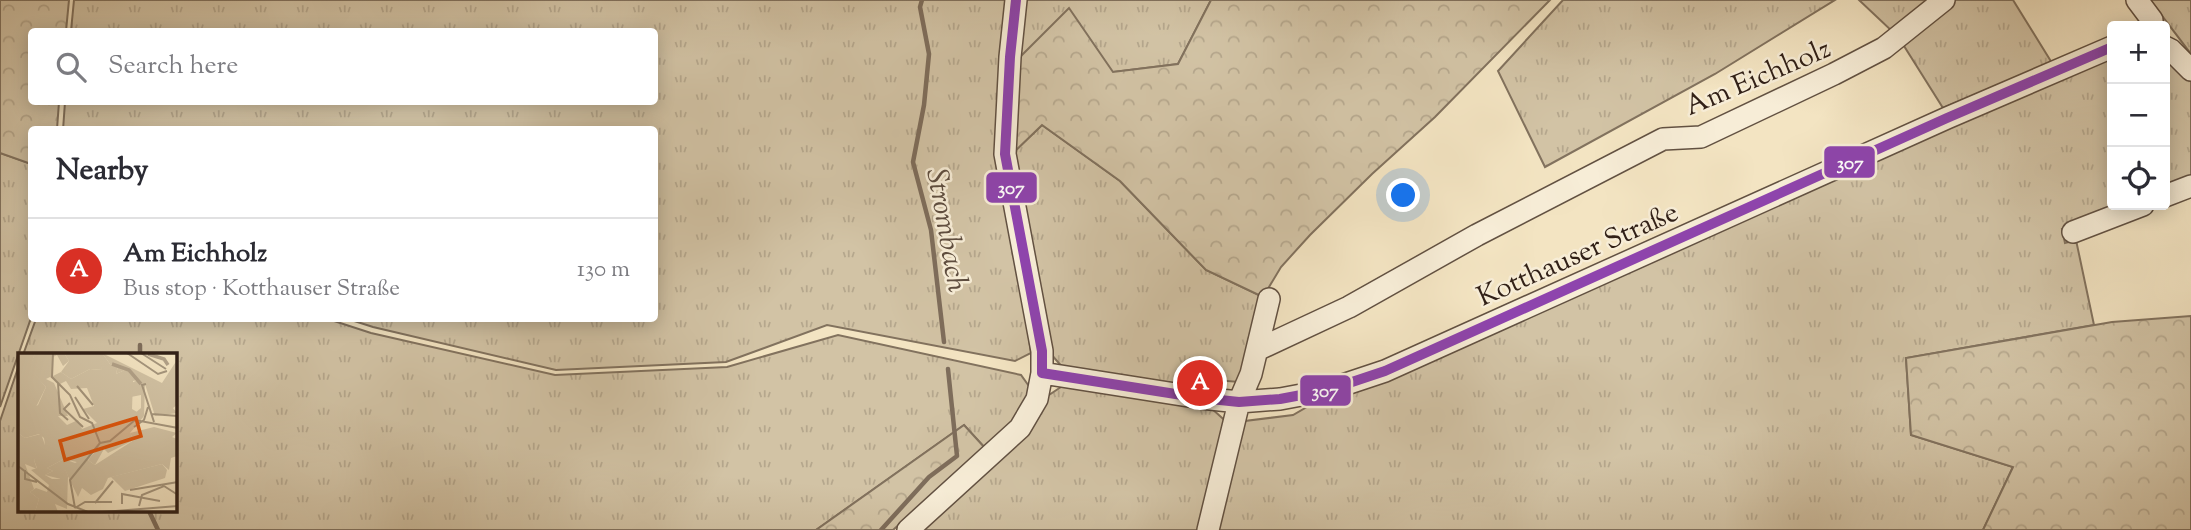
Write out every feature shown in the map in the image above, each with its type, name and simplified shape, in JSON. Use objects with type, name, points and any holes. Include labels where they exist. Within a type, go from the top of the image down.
[{"type":"street","points":[[908,530],[1020,428],[1037,399],[1042,373],[1042,351],[1005,155],[1016,0]]},
{"type":"street","name":"Am Eichholz","points":[[1257,350],[1349,307],[1477,235],[1663,139],[1701,136],[1834,74],[1884,48],[1944,0]]},
{"type":"street","points":[[2137,0],[2152,21]]},
{"type":"street","name":"Kotthauser Straße","points":[[1042,373],[1240,402],[1280,399],[1328,390],[1385,371],[1947,118],[2107,49]]},
{"type":"street","points":[[2170,50],[2191,70]]},
{"type":"street","points":[[2170,194],[2191,186]]},
{"type":"street","points":[[2073,232],[2130,210]]},
{"type":"street","points":[[1208,530],[1269,299]]},
{"type":"green space","points":[[0,0],[69,0],[66,28],[28,28],[28,105],[59,105],[57,126],[28,126],[28,163],[0,153]]},
{"type":"green space","points":[[74,0],[1006,0],[1000,52],[999,154],[1031,353],[1015,361],[827,325],[726,362],[556,370],[357,322],[658,322],[658,126],[63,126],[65,105],[658,105],[658,28],[71,28]]},
{"type":"green space","points":[[1024,0],[1211,0],[1178,64],[1113,72],[1018,59]]},
{"type":"green space","points":[[1211,0],[1550,0],[1435,117],[1310,235],[1281,267],[1263,297],[1206,270],[1120,181],[1042,125],[1012,154],[1018,59],[1069,8],[1113,72],[1178,64]]},
{"type":"green space","points":[[1563,0],[1835,0],[1715,74],[1545,167],[1498,71]]},
{"type":"green space","points":[[1859,0],[1936,0],[1895,34]]},
{"type":"green space","points":[[1952,0],[2013,0],[2052,63],[1943,108],[1899,38]]},
{"type":"green space","points":[[2150,0],[2191,0],[2191,54],[2170,26],[2170,21],[2166,21]]},
{"type":"green space","points":[[2107,56],[2107,210],[2113,210],[2062,229],[2065,243],[2076,240],[2094,325],[1906,358],[1911,435],[2013,467],[1983,530],[1216,530],[1245,421],[1293,415],[1319,400]]},
{"type":"green space","points":[[2170,61],[2191,81],[2191,180],[2170,188]]},
{"type":"green space","points":[[1042,125],[1120,181],[1206,270],[1263,297],[1239,382],[1190,378],[1172,385],[1064,369],[1050,353],[1012,154]]},
{"type":"green space","points":[[0,153],[28,163],[30,322],[0,407]]},
{"type":"green space","points":[[2191,316],[2191,530],[1983,530],[2013,467],[1911,435],[1906,358],[2112,322]]},
{"type":"green space","points":[[35,322],[337,322],[371,333],[555,375],[727,367],[838,335],[1021,375],[1031,389],[1016,422],[985,448],[964,425],[816,530],[0,530],[0,421],[18,368],[18,512],[177,512],[177,353],[24,353]]},
{"type":"green space","points":[[1064,385],[1211,408],[1230,425],[1202,530],[917,530],[1043,399]]},
{"type":"green space","points":[[964,425],[985,448],[893,530],[816,530]]},
{"type":"waterway","name":"Strombach","points":[[922,0],[920,7],[929,54],[924,105],[913,162],[931,230],[944,342]]},
{"type":"waterway","points":[[140,345],[140,353]]},
{"type":"waterway","name":"Strombach","points":[[881,530],[929,477],[957,456],[948,369]]},
{"type":"waterway","points":[[149,512],[158,530]]},
{"type":"transit line","name":"307","points":[[1016,0],[1005,154],[1042,351],[1042,373]]},
{"type":"transit line","name":"307","points":[[1042,373],[1239,402],[1280,399],[1328,390],[1385,371],[1947,118],[2107,49]]},
{"type":"place","name":"Am Eichholz","points":[[1200,383]]}]
